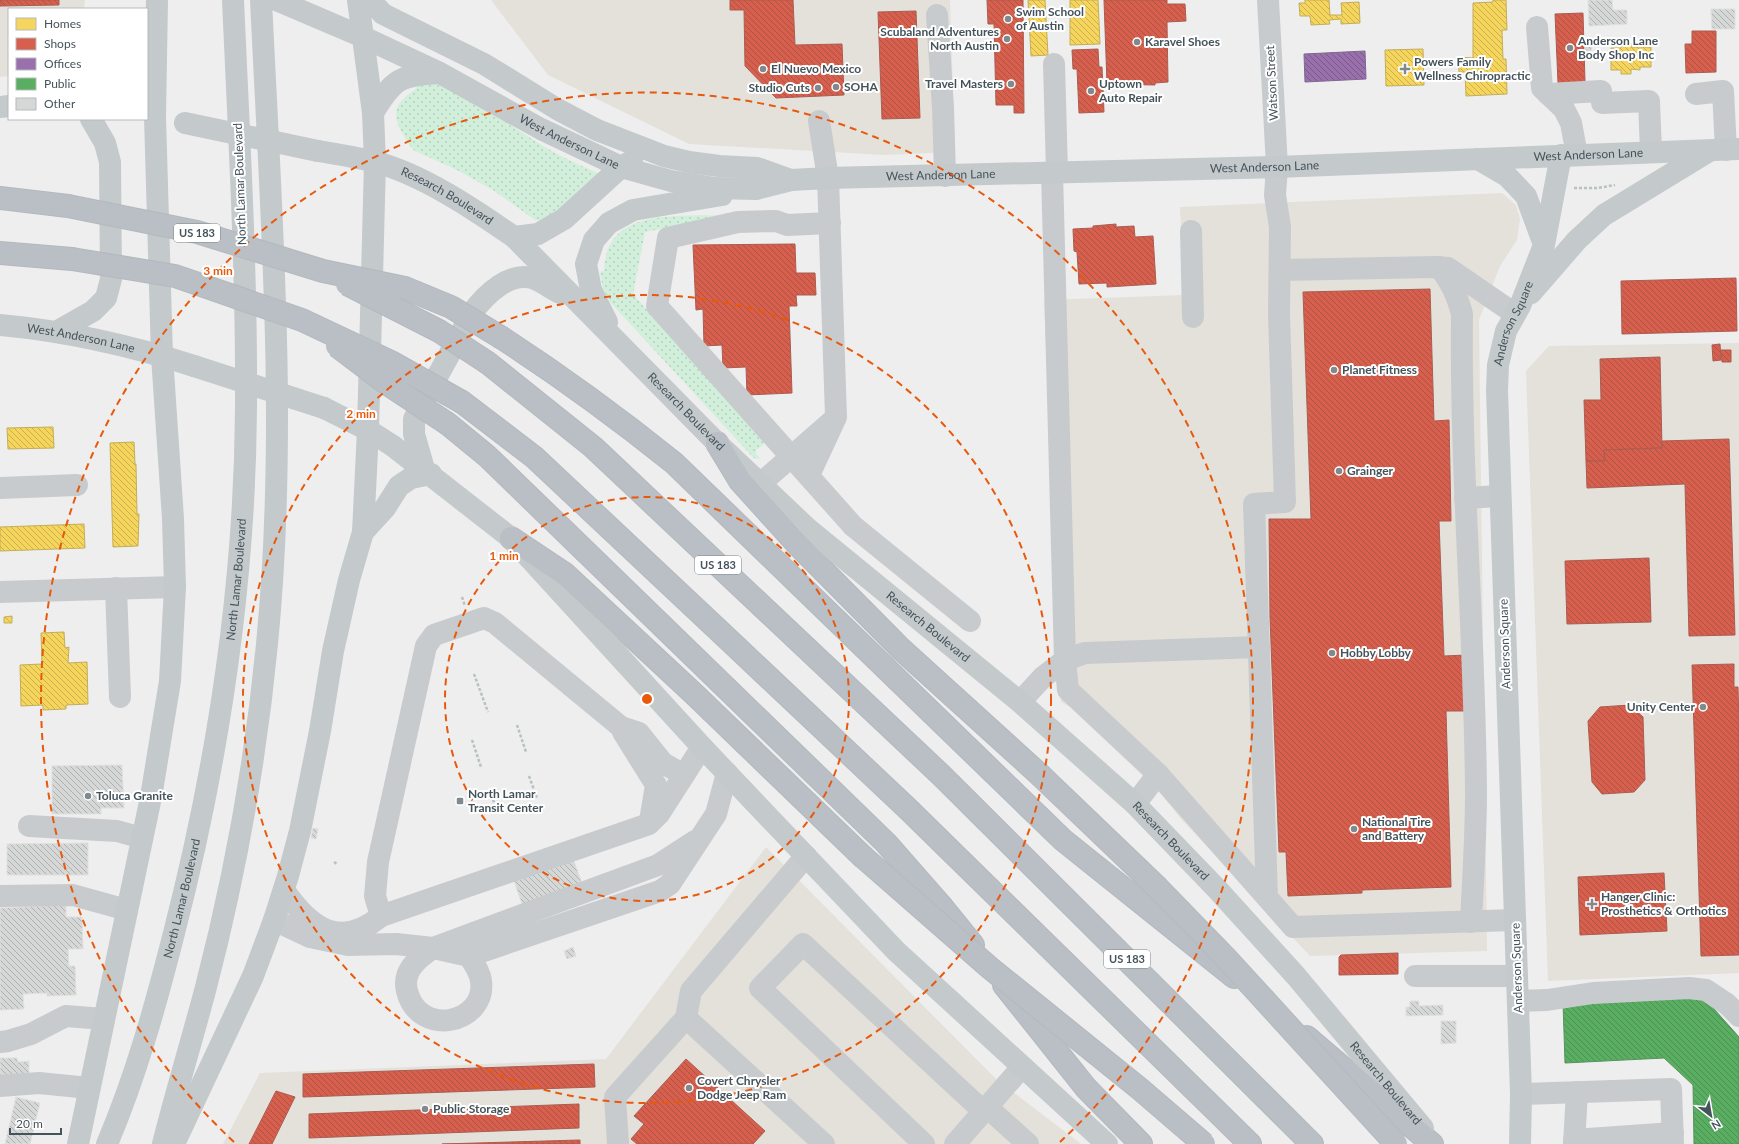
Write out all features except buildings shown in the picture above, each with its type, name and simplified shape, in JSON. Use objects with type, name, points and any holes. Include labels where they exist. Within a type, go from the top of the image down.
[{"type":"highway","name":"US 183","points":[[0,198],[68,206],[196,232],[323,271],[440,331],[488,362],[593,447],[941,775],[1312,1144]]},
{"type":"highway","points":[[0,253],[72,259],[175,276],[302,320],[391,362],[462,402],[534,456],[908,809],[1250,1144]]},
{"type":"highway","points":[[323,271],[405,288],[451,307],[565,379],[624,423],[674,463],[1063,840],[1147,906],[1343,1066],[1432,1144]]},
{"type":"highway","points":[[302,320],[386,383],[448,424],[492,462],[886,843],[943,908],[1086,1088],[1141,1144]]},
{"type":"highway","points":[[717,444],[740,481],[796,543],[901,649],[1040,775],[1158,888],[1226,958],[1396,1144]]},
{"type":"highway","points":[[511,538],[565,574],[693,693],[862,856],[990,968],[1140,1089],[1204,1144]]},
{"type":"main road","points":[[78,1144],[142,838],[170,681],[175,587],[173,519],[162,356],[151,117],[157,0]]},
{"type":"main road","name":"North Lamar Boulevard","points":[[107,1144],[131,1079],[163,974],[192,862],[215,745],[230,640],[240,543],[246,409],[242,203],[233,0]]},
{"type":"main road","points":[[163,1144],[206,988],[231,877],[254,750],[267,645],[276,496],[277,415],[261,0]]},
{"type":"main road","name":"West Anderson Lane","points":[[276,0],[363,37],[440,73],[541,129],[621,167],[671,181],[714,188],[756,189],[791,180],[828,178],[1277,167],[1725,150]]},
{"type":"main road","points":[[319,18],[338,12],[352,0]]},
{"type":"main road","points":[[174,1144],[237,1012],[274,920],[284,890],[304,811],[320,731],[333,651],[349,580],[364,532],[375,162],[373,113],[358,0]]},
{"type":"main road","points":[[370,0],[383,14],[484,64],[557,109],[597,130],[664,156]]},
{"type":"main road","points":[[373,113],[387,90],[399,80],[414,74],[440,73]]},
{"type":"main road","points":[[151,117],[375,162]]},
{"type":"main road","points":[[56,332],[93,311],[106,298],[111,279],[110,162],[106,143],[92,120]]},
{"type":"main road","points":[[1518,310],[1577,240],[1604,215],[1725,150]]},
{"type":"main road","name":"Anderson Square","points":[[1520,1144],[1521,1094],[1500,496],[1497,390],[1498,365],[1506,332],[1518,310],[1544,245],[1569,155]]},
{"type":"main road","points":[[514,237],[538,234],[564,219],[621,167],[638,158],[664,156]]},
{"type":"main road","name":"West Anderson Lane","points":[[664,156],[712,165],[757,168],[791,180]]},
{"type":"main road","points":[[1478,159],[1507,176],[1526,196],[1544,245]]},
{"type":"main road","name":"Research Boulevard","points":[[375,162],[400,170],[424,182],[479,213],[514,237],[717,444],[806,528],[1020,702],[1135,804],[1217,889],[1296,976],[1437,1144]]},
{"type":"main road","points":[[618,342],[591,290],[586,264],[594,240],[609,223],[633,210],[756,189]]},
{"type":"main road","points":[[427,472],[414,434],[414,418],[472,313],[481,300],[495,288],[512,280],[525,278],[534,279],[582,306]]},
{"type":"main road","name":"West Anderson Lane","points":[[0,325],[56,332],[162,356]]},
{"type":"main road","points":[[162,356],[324,408],[368,430],[427,472],[511,538],[702,747],[896,951],[1107,1144]]},
{"type":"main road","points":[[364,532],[385,508],[399,486],[411,478],[427,472]]},
{"type":"street","name":"Watson Street","points":[[1259,647],[1254,504],[1284,502],[1280,329],[1280,227],[1275,195],[1277,167],[1268,0]]},
{"type":"street","points":[[937,15],[943,108],[944,176]]},
{"type":"street","points":[[1537,27],[1542,88],[1564,109],[1571,123],[1569,155]]},
{"type":"street","points":[[1054,64],[1065,660],[1068,690],[1158,774],[1293,927],[1515,920]]},
{"type":"street","points":[[1548,94],[1601,91],[1602,103],[1649,101],[1651,152]]},
{"type":"street","points":[[1696,94],[1723,91],[1725,150]]},
{"type":"street","points":[[809,475],[836,417],[828,178],[819,120]]},
{"type":"street","points":[[830,223],[787,225],[776,221],[738,222],[668,238],[657,306],[853,526],[970,621]]},
{"type":"street","points":[[1191,231],[1193,317]]},
{"type":"street","points":[[1439,267],[1450,280],[1457,293],[1462,314],[1465,498],[1476,748],[1476,795],[1471,922]]},
{"type":"street","points":[[1280,270],[1448,268],[1518,310]]},
{"type":"street","points":[[760,484],[836,417]]},
{"type":"street","points":[[0,488],[77,485]]},
{"type":"street","points":[[1465,498],[1500,496]]},
{"type":"street","points":[[0,592],[175,587]]},
{"type":"street","points":[[116,588],[120,697]]},
{"type":"street","points":[[381,916],[375,896],[378,862],[426,646],[434,634],[484,618],[495,624],[621,727],[656,785],[649,824]]},
{"type":"street","points":[[1020,702],[1042,677],[1065,660],[1085,653],[1259,647],[1267,896]]},
{"type":"street","points":[[621,727],[638,733],[663,763],[684,775]]},
{"type":"street","points":[[284,890],[296,908],[306,918],[320,927],[335,934],[351,933],[369,926],[381,916],[649,824],[659,814],[702,747]]},
{"type":"street","points":[[274,920],[310,937],[348,945],[396,944],[433,948],[469,956],[660,891],[670,884],[688,860],[699,838],[716,814],[727,773]]},
{"type":"street","points":[[1135,804],[1158,774]]},
{"type":"street","points":[[29,826],[117,831],[142,838]]},
{"type":"street","points":[[469,956],[479,973],[481,983],[479,996],[472,1009],[460,1017],[446,1021],[430,1019],[417,1011],[409,1000],[405,984],[408,971],[419,958],[433,948],[658,865],[699,838]]},
{"type":"street","points":[[618,1144],[615,1097],[686,1018],[691,991],[806,856]]},
{"type":"street","points":[[0,896],[74,894],[127,910]]},
{"type":"street","points":[[924,1144],[760,988],[803,944],[985,1109],[1028,1144]]},
{"type":"street","points":[[1415,976],[1517,976]]},
{"type":"street","points":[[1518,1001],[1547,1000],[1593,993],[1689,988],[1706,990],[1727,1004],[1739,1016]]},
{"type":"street","points":[[0,1042],[31,1034],[66,1016],[104,1019]]},
{"type":"street","points":[[686,1018],[824,1144]]},
{"type":"street","points":[[955,1144],[1022,1067]]},
{"type":"street","points":[[0,1086],[39,1083],[89,1088]]},
{"type":"street","points":[[1521,1094],[1577,1092],[1671,1089],[1673,1139],[1574,1142],[1577,1092]]},
{"type":"path","points":[[1570,188],[1598,188],[1620,184]]},
{"type":"path","points":[[474,674],[488,712]]},
{"type":"path","points":[[517,725],[526,752]]},
{"type":"path","points":[[472,740],[481,767]]},
{"type":"path","points":[[529,776],[537,798]]},
{"type":"path","points":[[490,790],[497,812]]},
{"type":"shaded area","points":[[0,0],[85,0],[84,8],[8,8],[8,76],[0,77]]},
{"type":"shaded area","points":[[491,0],[950,0],[955,152],[884,155],[689,144],[548,75]]},
{"type":"shaded area","points":[[1502,193],[1516,205],[1520,219],[1517,240],[1500,266],[1479,320],[1487,951],[1310,956],[1181,819],[1158,790],[1070,707],[1061,702],[1044,300],[1184,295],[1180,207]]},
{"type":"shaded area","points":[[1739,343],[1739,973],[1548,981],[1526,371],[1549,346]]},
{"type":"shaded area","points":[[766,847],[996,1079],[1081,1144],[223,1144],[260,1073],[606,1059]]},
{"type":"green space","points":[[431,82],[460,93],[547,148],[600,174],[579,197],[562,211],[553,217],[544,220],[535,220],[493,190],[457,170],[415,151],[410,146],[397,121],[397,109],[403,99],[416,89],[414,84]]},
{"type":"green space","points":[[729,213],[717,218],[645,232],[633,294],[766,443],[756,450],[756,454],[761,459],[754,458],[750,454],[610,302],[603,289],[600,272],[604,271],[607,252],[615,238],[625,228],[654,218]]},
{"type":"place","name":"Swim School of Austin","points":[[1008,19]]},
{"type":"place","name":"Scubaland Adventures North Austin","points":[[1007,39]]},
{"type":"place","name":"Karavel Shoes","points":[[1137,42]]},
{"type":"place","name":"Anderson Lane Body Shop Inc","points":[[1570,48]]},
{"type":"place","name":"El Nuevo Mexico","points":[[763,69]]},
{"type":"place","name":"Powers Family Wellness Chiropractic","points":[[1405,69]]},
{"type":"place","name":"Travel Masters","points":[[1011,84]]},
{"type":"place","name":"SOHA","points":[[836,87]]},
{"type":"place","name":"Studio Cuts","points":[[818,88]]},
{"type":"place","name":"Uptown Auto Repair","points":[[1091,91]]},
{"type":"place","name":"Planet Fitness","points":[[1334,370]]},
{"type":"place","name":"Grainger","points":[[1339,471]]},
{"type":"place","name":"Hobby Lobby","points":[[1332,653]]},
{"type":"place","name":"Unity Center","points":[[1703,707]]},
{"type":"place","name":"Toluca Granite","points":[[88,796]]},
{"type":"place","name":"North Lamar Transit Center","points":[[460,801]]},
{"type":"place","name":"National Tire and Battery","points":[[1354,829]]},
{"type":"place","name":"Hanger Clinic: Prosthetics & Orthotics","points":[[1592,904]]},
{"type":"place","name":"Covert Chrysler Dodge Jeep Ram","points":[[689,1088]]},
{"type":"place","name":"Public Storage","points":[[425,1109]]}]
